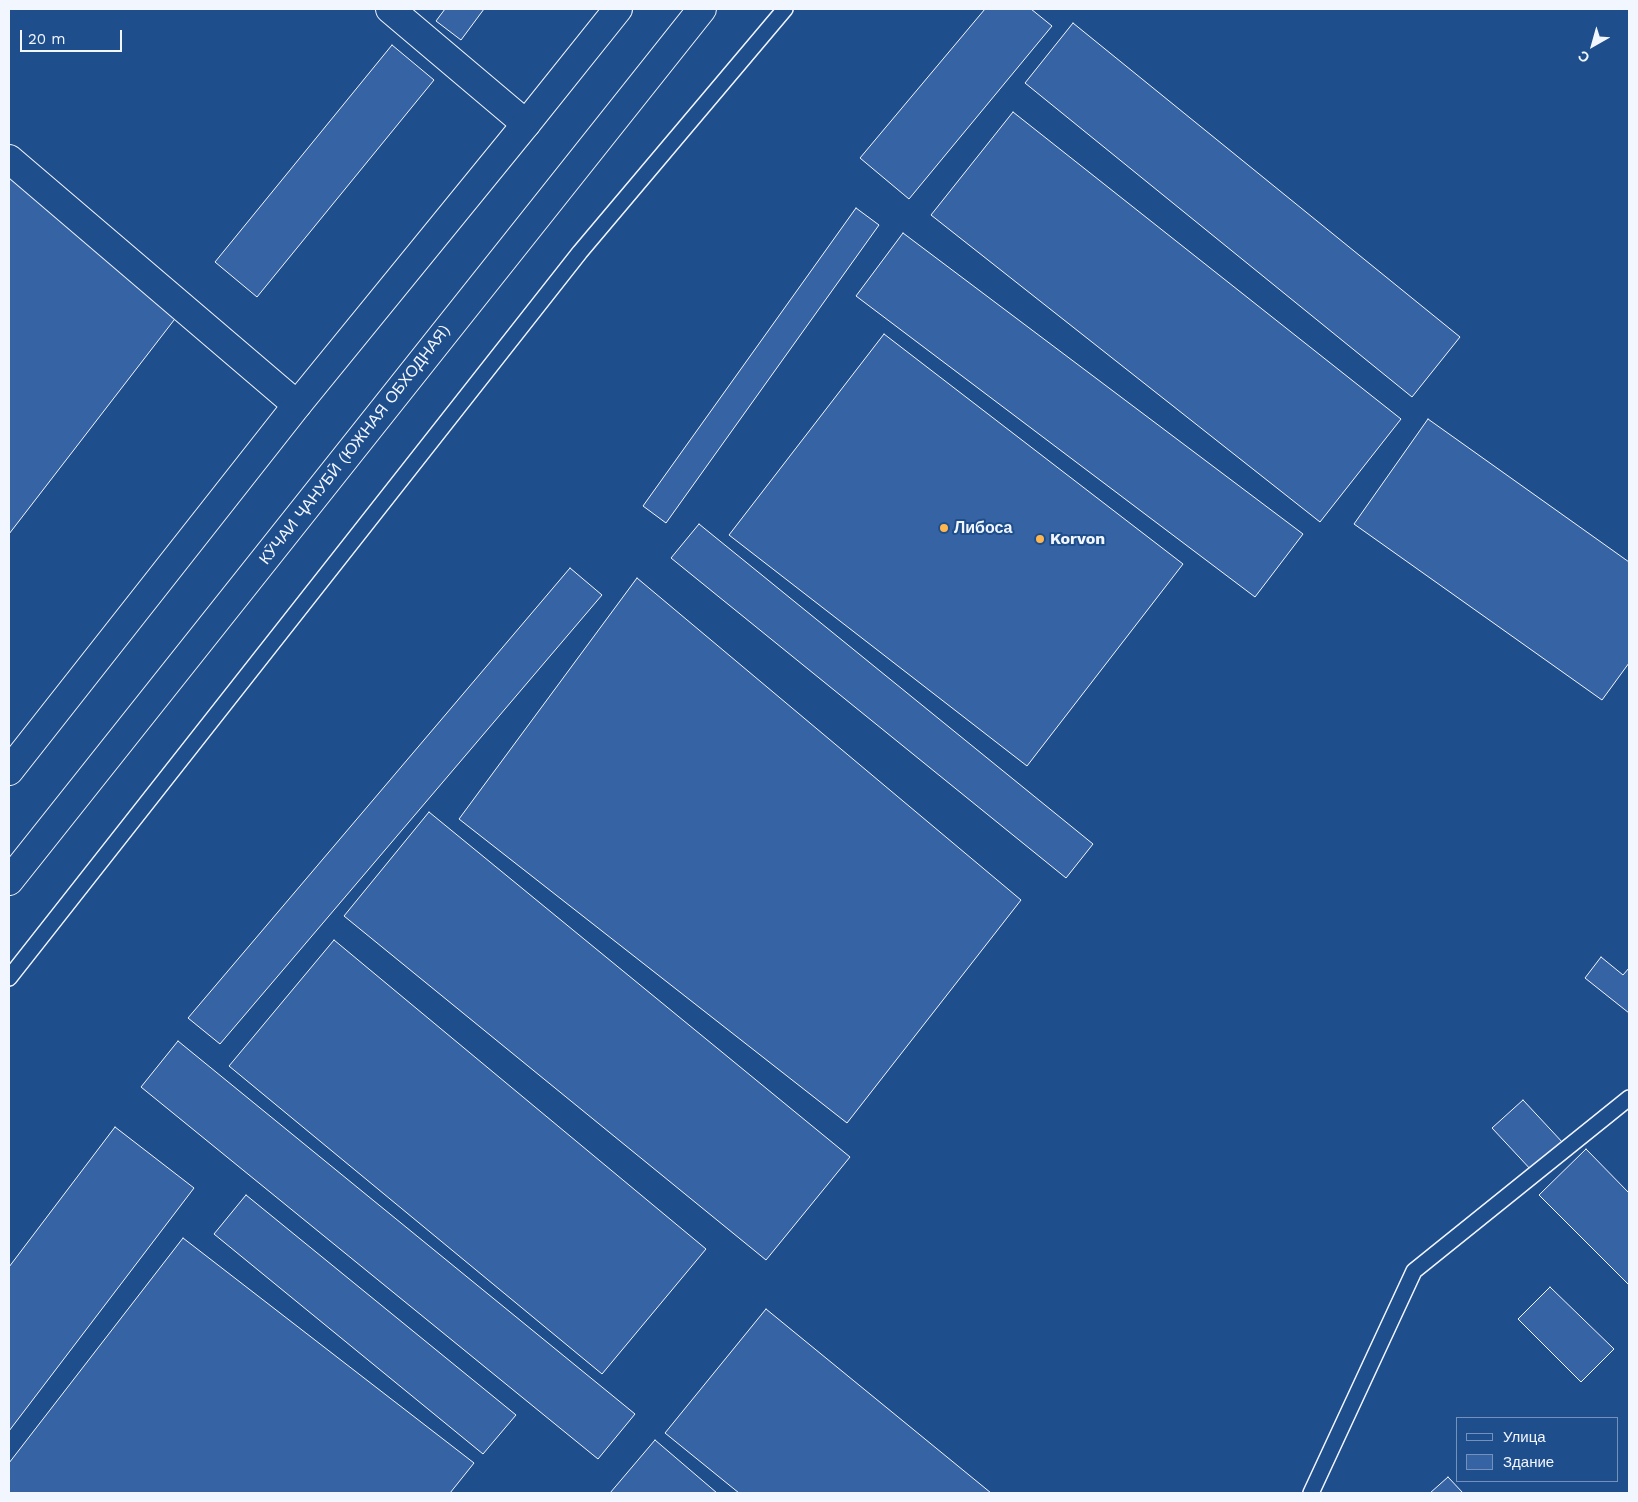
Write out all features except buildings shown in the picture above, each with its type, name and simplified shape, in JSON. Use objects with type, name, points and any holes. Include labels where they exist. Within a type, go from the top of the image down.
[{"type":"main road","points":[[390,9],[526,124]]},
{"type":"main road","points":[[9,770],[297,405],[618,9]]},
{"type":"main road","name":"КӮЧАИ ҶАНУБӢ (ЮЖНАЯ ОБХОДНАЯ)","points":[[9,881],[702,9]]},
{"type":"main road","points":[[9,159],[297,405]]},
{"type":"lane","points":[[9,978],[580,252],[785,9]]},
{"type":"lane","points":[[1311,1493],[1414,1271],[1629,1098]]},
{"type":"place","name":"Либоса","points":[[944,528]]},
{"type":"place","name":"Korvon","points":[[1040,539]]}]
